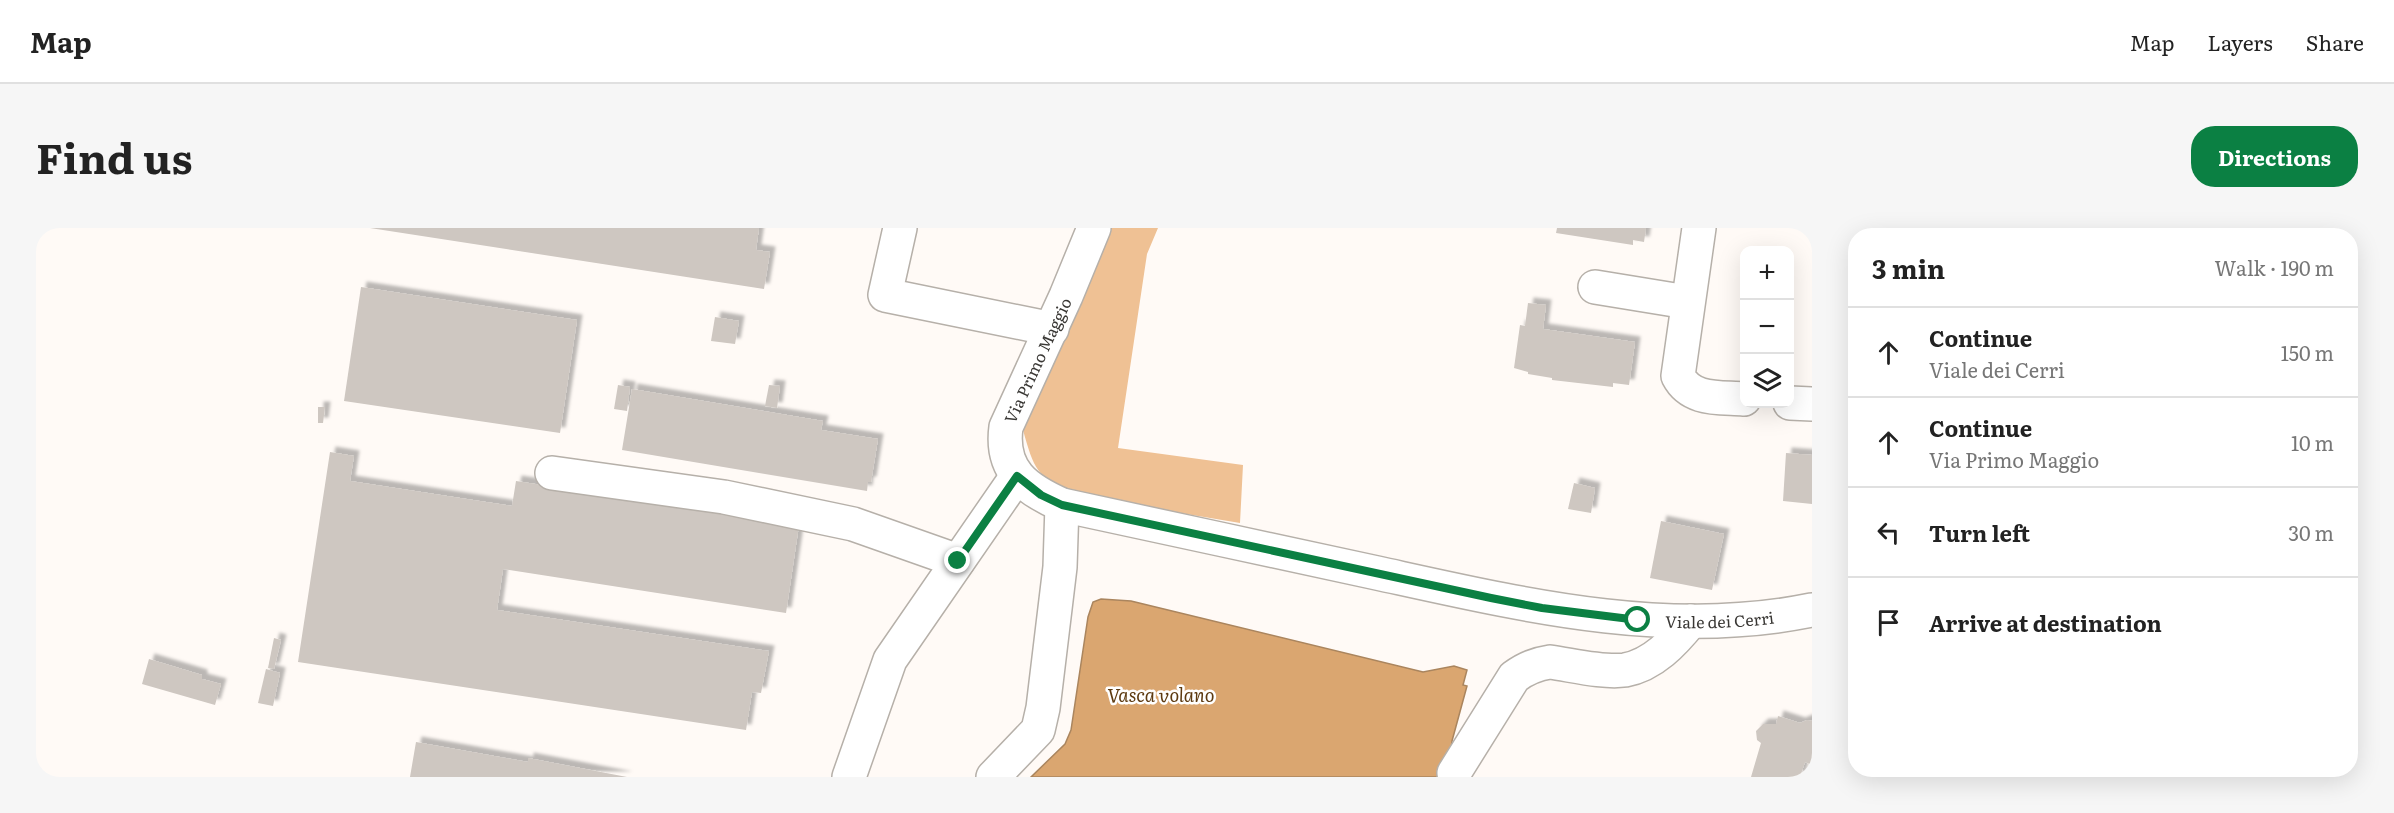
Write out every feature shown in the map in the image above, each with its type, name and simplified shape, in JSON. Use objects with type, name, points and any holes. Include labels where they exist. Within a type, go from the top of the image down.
[{"type":"street","points":[[900,228],[885,295],[1052,329]]},
{"type":"street","name":"Via Primo Maggio","points":[[1062,505],[1041,495],[1017,476],[1006,453],[1006,428],[1052,329],[1094,228]]},
{"type":"street","points":[[1698,228],[1677,376],[1683,387],[1700,396],[1740,399]]},
{"type":"street","points":[[1595,287],[1688,302]]},
{"type":"street","points":[[1794,403],[1812,405]]},
{"type":"street","points":[[552,473],[724,497],[841,521],[958,561]]},
{"type":"street","points":[[849,777],[890,660],[1017,476]]},
{"type":"street","points":[[993,777],[1038,730],[1043,708],[1059,567],[1062,505]]},
{"type":"street","name":"Viale dei Cerri","points":[[1062,505],[1542,608],[1638,620],[1691,621],[1742,620],[1812,610]]},
{"type":"street","points":[[1454,773],[1514,677],[1525,668],[1538,663],[1550,662],[1624,670],[1646,663],[1670,646],[1691,621]]},
{"type":"shaded area","points":[[1107,228],[1158,228],[1147,254],[1118,448],[1243,465],[1240,523],[1073,495],[1051,482],[1034,463],[1023,430]]},
{"type":"water","name":"Vasca volano","points":[[1101,599],[1131,601],[1423,672],[1454,666],[1467,670],[1463,685],[1467,686],[1452,741],[1450,768],[1458,777],[1031,777],[1065,744],[1071,730],[1088,617],[1093,602]]},
{"type":"building","points":[[370,228],[759,228],[756,250],[770,252],[764,289]]},
{"type":"building","points":[[1557,228],[1646,228],[1644,242],[1633,240],[1633,245],[1556,233]]},
{"type":"building","points":[[361,287],[577,320],[560,433],[344,401]]},
{"type":"building","points":[[1528,303],[1546,305],[1543,329],[1635,342],[1629,385],[1613,383],[1613,387],[1552,380],[1552,378],[1528,374],[1528,372],[1514,368],[1520,325],[1525,326]]},
{"type":"building","points":[[715,317],[739,321],[735,344],[711,341]]},
{"type":"building","points":[[618,385],[630,387],[627,411],[614,409]]},
{"type":"building","points":[[769,385],[780,386],[777,408],[765,406]]},
{"type":"building","points":[[632,389],[823,421],[821,430],[878,439],[871,482],[868,482],[867,491],[622,450]]},
{"type":"building","points":[[318,407],[325,407],[323,423],[318,423]]},
{"type":"building","points":[[330,452],[354,456],[350,481],[512,506],[516,481],[799,525],[786,613],[503,569],[497,610],[769,651],[761,693],[752,692],[746,730],[298,662]]},
{"type":"building","points":[[1786,453],[1812,455],[1812,504],[1783,501]]},
{"type":"building","points":[[1574,483],[1595,488],[1591,513],[1568,509]]},
{"type":"building","points":[[1661,521],[1724,534],[1712,590],[1650,578]]},
{"type":"building","points":[[274,638],[281,640],[274,669],[268,668]]},
{"type":"building","points":[[149,659],[202,675],[202,679],[221,684],[215,705],[142,684]]},
{"type":"building","points":[[266,669],[280,673],[273,706],[258,703]]},
{"type":"building","points":[[1778,716],[1800,723],[1807,720],[1812,721],[1812,765],[1805,762],[1800,777],[1751,777],[1761,743],[1757,740],[1756,731],[1763,724],[1776,724]]},
{"type":"building","points":[[416,742],[528,762],[528,758],[627,777],[410,777]]},
{"type":"route","points":[[958,561],[1017,476],[1041,495],[1062,505],[1491,598],[1542,608],[1638,620]]}]
